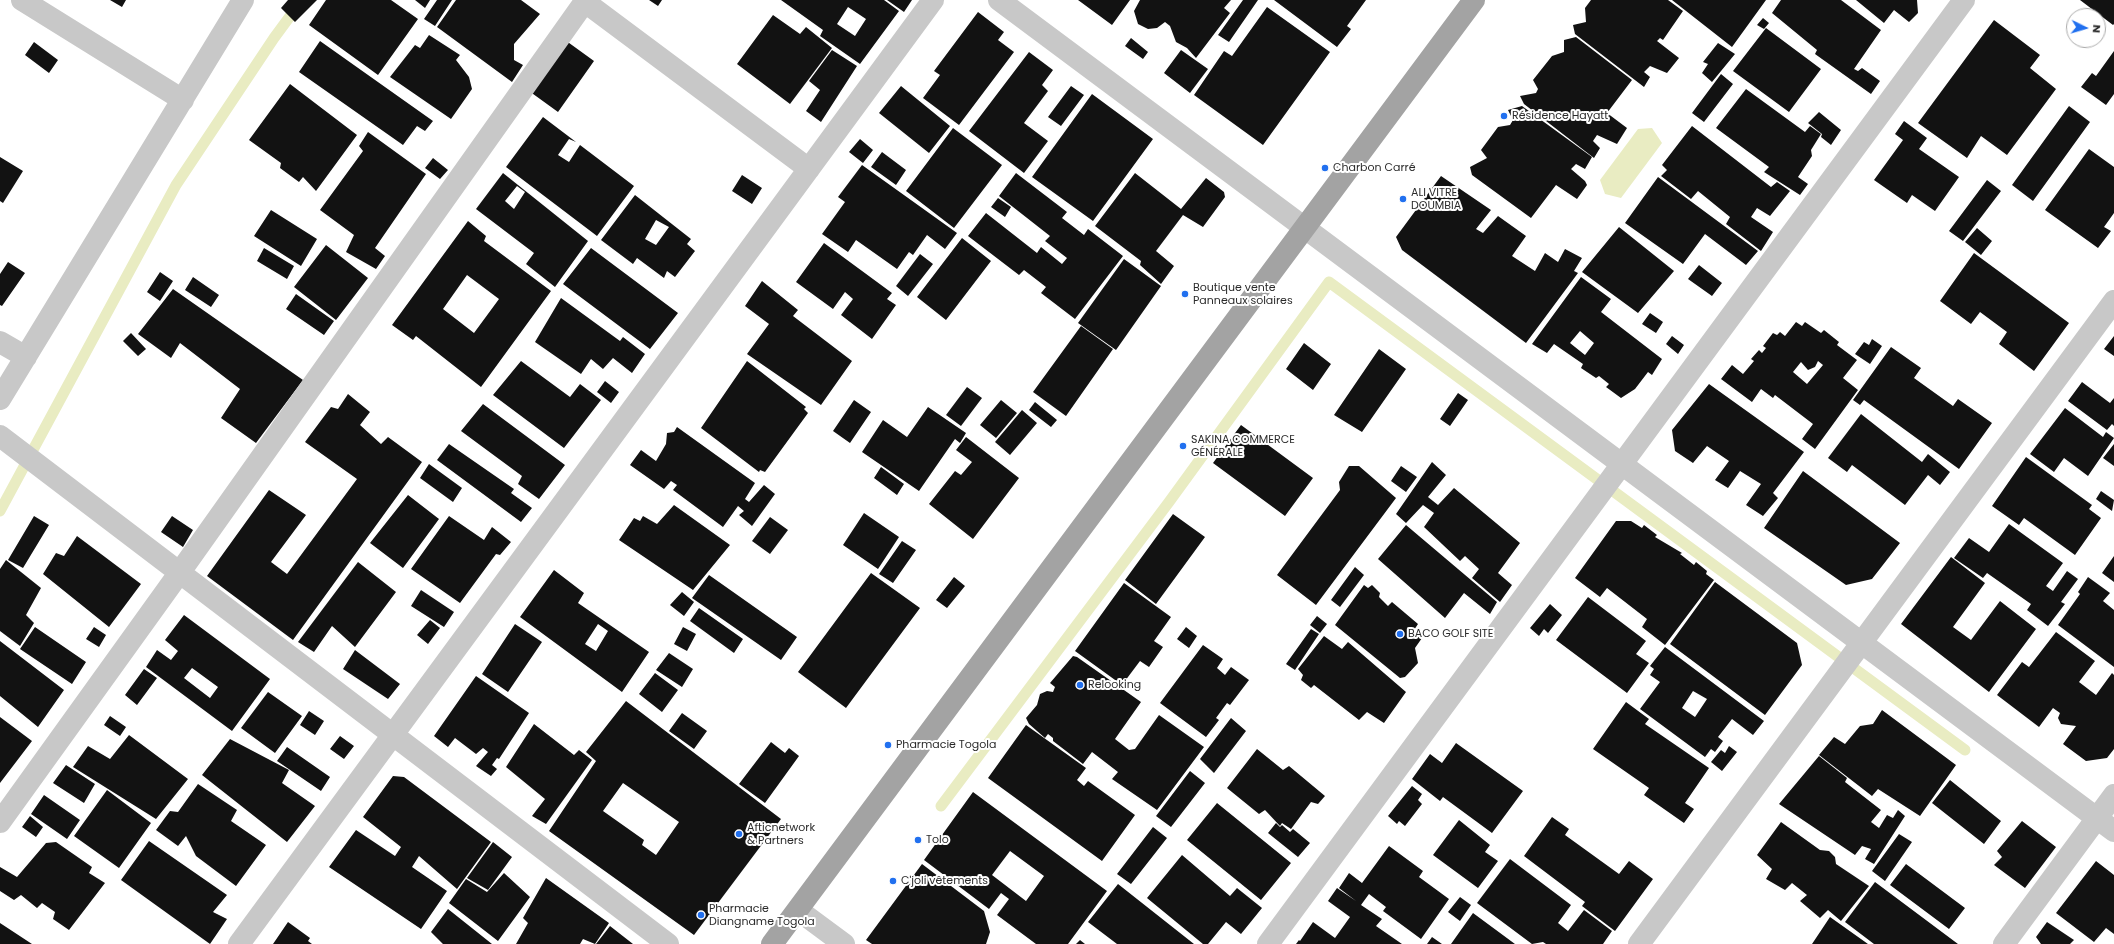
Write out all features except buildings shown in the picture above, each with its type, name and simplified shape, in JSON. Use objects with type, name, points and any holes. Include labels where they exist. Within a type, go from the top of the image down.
[{"type":"main road","points":[[772,944],[1474,0]]},
{"type":"street","points":[[22,0],[183,100]]},
{"type":"street","points":[[0,399],[243,0]]},
{"type":"street","points":[[239,944],[933,0]]},
{"type":"street","points":[[999,0],[2114,831]]},
{"type":"street","points":[[1268,944],[1964,0]]},
{"type":"street","points":[[0,822],[180,572],[585,1],[809,169]]},
{"type":"street","points":[[1639,944],[2114,301]]},
{"type":"street","points":[[0,342],[26,357]]},
{"type":"street","points":[[0,436],[668,944]]},
{"type":"street","points":[[2004,944],[2114,795]]},
{"type":"street","points":[[798,910],[844,944]]},
{"type":"shaded area","points":[[1652,128],[1662,143],[1621,198],[1605,194],[1600,180],[1638,129]]},
{"type":"waterway","points":[[0,511],[176,185],[274,38],[302,0]]},
{"type":"waterway","points":[[941,806],[1169,502],[1329,282],[1965,750]]},
{"type":"place","name":"Résidence Hayatt","points":[[1504,116]]},
{"type":"place","name":"Charbon Carré","points":[[1325,168]]},
{"type":"place","name":"ALI VITRE DOUMBIA","points":[[1403,199]]},
{"type":"place","name":"Boutique vente Panneaux solaires","points":[[1185,294]]},
{"type":"place","name":"SAKINA COMMERCE GÉNÉRALE","points":[[1183,446]]},
{"type":"place","name":"BACO GOLF SITE","points":[[1400,634]]},
{"type":"place","name":"Relooking","points":[[1080,685]]},
{"type":"place","name":"Pharmacie Togola","points":[[888,745]]},
{"type":"place","name":"Afticnetwork & Partners","points":[[739,834]]},
{"type":"place","name":"Tolo","points":[[918,840]]},
{"type":"place","name":"C'joli vêtements","points":[[893,881]]},
{"type":"place","name":"Pharmacie Diangname Togola","points":[[701,915]]}]
